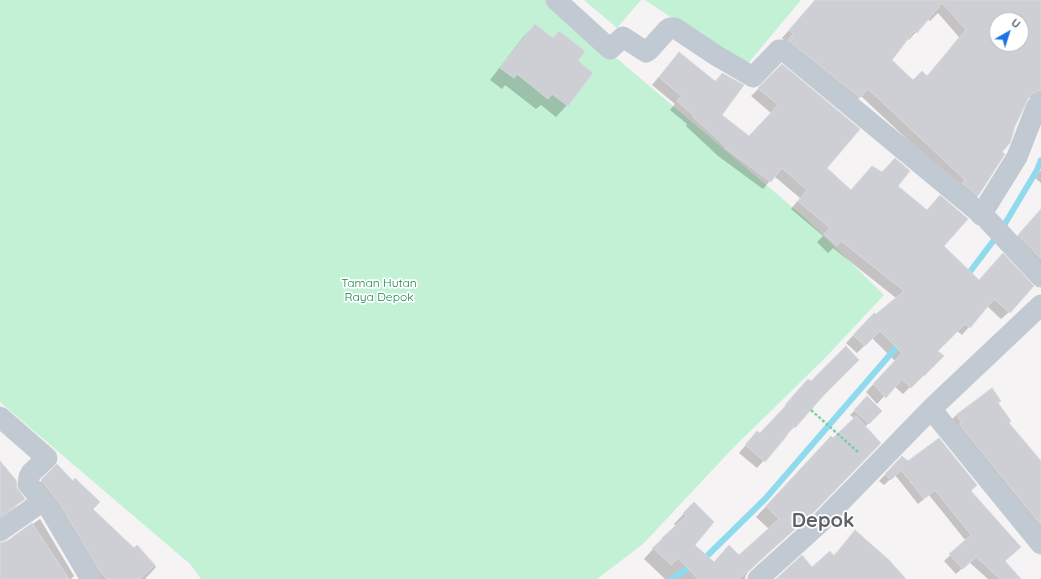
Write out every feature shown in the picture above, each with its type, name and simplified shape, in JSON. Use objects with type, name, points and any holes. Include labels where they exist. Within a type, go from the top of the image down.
[{"type":"street","points":[[556,0],[608,48],[612,49],[623,37],[646,52],[667,30],[670,28],[675,28],[717,56],[753,77],[779,50],[783,50],[984,217],[1041,277]]},
{"type":"street","points":[[984,217],[1017,157],[1036,108],[1041,102]]},
{"type":"street","points":[[758,579],[822,520],[931,409],[1041,305]]},
{"type":"street","points":[[931,409],[1041,544]]},
{"type":"street","points":[[0,416],[47,458],[31,473],[28,484],[49,508],[92,579]]},
{"type":"street","points":[[0,531],[42,500]]},
{"type":"path","points":[[811,410],[875,466]]},
{"type":"green space","name":"Taman Hutan Raya Depok","points":[[0,0],[548,0],[804,217],[884,295],[825,358],[733,448],[643,544],[597,579],[201,579],[190,564],[0,402]]},
{"type":"green space","points":[[584,0],[641,0],[617,28]]},
{"type":"green space","points":[[645,0],[801,0],[745,67]]},
{"type":"building","points":[[815,0],[1041,0],[1041,90],[1032,94],[1027,101],[1015,126],[1010,143],[1002,152],[1005,154],[978,196],[962,183],[965,180],[868,89],[860,98],[788,40],[793,34],[789,30]],"holes":[[[942,3],[966,30],[927,76],[922,71],[913,80],[892,60],[914,31],[917,33]]]},
{"type":"building","points":[[535,24],[553,38],[559,31],[585,51],[578,61],[593,73],[568,106],[552,94],[548,99],[517,74],[514,78],[500,68]]},
{"type":"building","points":[[679,52],[716,82],[722,73],[744,85],[722,115],[749,136],[778,105],[758,88],[782,64],[860,129],[827,168],[851,190],[872,166],[882,172],[895,158],[910,171],[898,186],[927,210],[940,195],[968,219],[944,246],[979,280],[1003,253],[1034,286],[1010,313],[994,299],[970,328],[965,324],[938,351],[944,356],[911,388],[902,379],[886,398],[873,384],[902,353],[880,331],[865,346],[853,335],[874,313],[876,314],[904,291],[841,241],[837,246],[824,234],[830,228],[798,201],[807,190],[782,168],[771,182],[725,148],[726,147],[677,101],[681,96],[659,77]]},
{"type":"building","points":[[1041,209],[1041,259],[1018,235]]},
{"type":"building","points":[[846,346],[859,360],[824,395],[795,428],[793,426],[765,462],[745,445],[757,431],[760,433],[792,399],[791,398],[808,379],[811,381]]},
{"type":"building","points":[[992,388],[1001,401],[998,403],[1011,421],[1009,423],[1041,461],[1041,525],[959,424],[962,423],[956,415]]},
{"type":"building","points":[[867,396],[882,411],[869,424],[854,410]]},
{"type":"building","points":[[856,416],[881,443],[814,512],[739,579],[698,579],[678,558],[671,565],[653,548],[686,516],[683,513],[694,502],[714,522],[695,545],[714,562],[729,545],[739,555],[779,519],[766,506],[831,436],[833,438]]},
{"type":"building","points":[[939,438],[977,485],[971,491],[1021,547],[1005,561],[1021,579],[1000,579],[976,557],[963,569],[949,554],[971,535],[935,490],[924,499],[901,470],[891,480],[885,474],[902,456],[908,461]]},
{"type":"building","points":[[0,461],[16,480],[17,488],[25,499],[0,516]]},
{"type":"building","points":[[57,464],[73,481],[75,478],[100,502],[93,509],[134,548],[137,545],[155,565],[140,579],[107,579],[101,573],[59,502],[41,480]]},
{"type":"building","points":[[32,523],[69,579],[0,579],[0,543],[7,541]]},
{"type":"building","points":[[855,530],[889,560],[906,579],[776,579],[802,555],[812,567],[830,551],[834,556]]},
{"type":"waterway","points":[[966,277],[1000,232],[1037,170],[1041,160]]},
{"type":"waterway","points":[[701,560],[706,557],[766,498],[901,342]]},
{"type":"waterway","points":[[671,579],[694,565]]},
{"type":"district","name":"Depok","points":[[823,521]]}]
